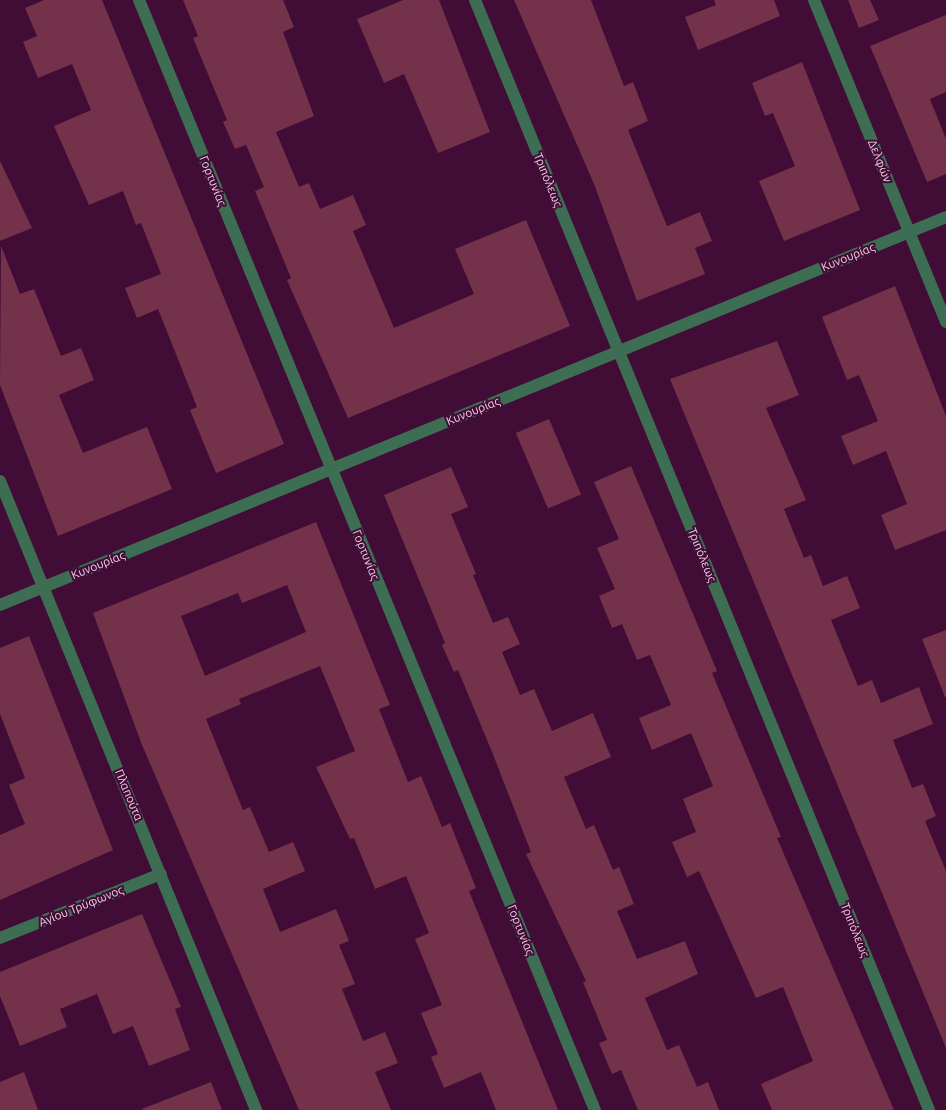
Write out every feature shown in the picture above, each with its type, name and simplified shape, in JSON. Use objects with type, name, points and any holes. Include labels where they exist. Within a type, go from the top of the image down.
[{"type":"street","name":"Γορτυνίας","points":[[138,0],[595,1110]]},
{"type":"street","name":"Τριπόλεως","points":[[475,0],[929,1110]]},
{"type":"street","name":"Δελφών","points":[[814,0],[946,322]]},
{"type":"street","name":"Κυνουρίας","points":[[0,605],[946,217]]},
{"type":"street","name":"Πλαπούτα","points":[[0,480],[42,588],[162,874],[256,1110]]},
{"type":"street","name":"Αγίου Τρύφωνος","points":[[0,938],[162,874]]},
{"type":"building","points":[[44,0],[102,0],[284,444],[216,473],[190,410],[197,407],[158,309],[137,318],[125,288],[161,274],[141,223],[136,225],[123,191],[89,205],[54,126],[91,110],[72,64],[38,78],[23,42],[37,36],[25,8]]},
{"type":"building","points":[[183,0],[283,0],[294,27],[283,32],[314,116],[276,132],[299,187],[309,183],[320,209],[353,195],[366,225],[353,231],[394,328],[474,294],[455,249],[526,220],[570,326],[348,418],[287,280],[291,278],[255,191],[264,187],[246,145],[235,149],[223,122],[227,120],[193,38],[198,36]]},
{"type":"building","points":[[403,0],[439,0],[490,132],[438,153],[404,74],[384,83],[357,19]]},
{"type":"building","points":[[514,0],[591,0],[624,86],[633,82],[648,121],[628,130],[667,226],[700,212],[712,241],[695,248],[705,274],[637,301],[594,184]]},
{"type":"building","points":[[714,0],[774,0],[780,16],[698,50],[685,17],[716,5]]},
{"type":"building","points":[[848,0],[870,0],[879,20],[859,28]]},
{"type":"building","points":[[946,15],[946,92],[930,99],[946,139],[946,174],[927,182],[870,46]]},
{"type":"building","points":[[802,62],[860,210],[784,241],[759,181],[795,166],[773,113],[765,116],[752,83]]},
{"type":"building","points":[[0,161],[32,228],[0,241]]},
{"type":"building","points":[[1,246],[20,294],[34,289],[61,356],[81,348],[94,380],[59,395],[83,453],[147,427],[172,489],[58,536],[0,385]]},
{"type":"building","points":[[895,286],[946,416],[946,530],[895,550],[881,515],[907,504],[886,451],[853,465],[841,436],[878,421],[859,375],[847,380],[822,317]]},
{"type":"building","points":[[777,341],[799,395],[766,408],[806,500],[784,509],[804,558],[811,555],[823,586],[847,576],[860,608],[831,620],[858,686],[872,680],[881,703],[919,687],[933,724],[893,740],[912,788],[923,784],[936,816],[925,821],[946,871],[946,1048],[670,379]]},
{"type":"building","points":[[549,419],[581,494],[548,509],[516,433]]},
{"type":"building","points":[[631,466],[717,671],[712,673],[781,837],[777,838],[894,1110],[772,1110],[761,1084],[813,1061],[783,987],[756,998],[699,871],[687,877],[672,842],[696,832],[683,799],[713,786],[691,733],[652,750],[639,718],[671,705],[650,655],[637,660],[622,624],[612,628],[599,596],[615,589],[597,548],[619,539],[594,482]]},
{"type":"building","points":[[451,467],[468,507],[451,514],[476,574],[473,575],[493,623],[508,617],[520,644],[502,652],[520,695],[534,689],[552,731],[593,713],[611,757],[564,777],[586,829],[594,825],[613,870],[619,867],[634,904],[617,911],[637,959],[685,941],[698,974],[645,998],[667,1050],[679,1045],[697,1087],[708,1082],[719,1110],[638,1110],[621,1070],[612,1074],[599,1043],[607,1040],[583,982],[586,981],[526,854],[531,852],[492,752],[458,670],[454,672],[442,645],[445,643],[384,495]]},
{"type":"building","points":[[316,522],[390,705],[379,709],[408,782],[421,776],[442,827],[450,823],[476,888],[469,891],[558,1110],[496,1110],[481,1072],[444,1088],[431,1057],[438,1054],[421,1013],[442,1005],[415,939],[429,933],[406,876],[375,889],[354,838],[350,839],[316,767],[355,751],[320,666],[239,699],[241,704],[206,719],[243,810],[250,807],[269,852],[293,842],[305,871],[263,889],[280,932],[336,909],[349,941],[339,945],[355,984],[342,989],[363,1041],[385,1032],[398,1063],[375,1072],[391,1110],[299,1110],[142,745],[93,613]],"holes":[[[287,585],[306,632],[205,676],[181,616],[238,593],[242,603]]]},
{"type":"building","points":[[946,630],[946,697],[945,697],[922,639]]},
{"type":"building","points":[[29,636],[113,850],[0,900],[0,835],[25,824],[9,785],[25,778],[0,714],[0,648]]},
{"type":"building","points":[[142,914],[181,1007],[175,1009],[190,1050],[149,1066],[133,1026],[113,1034],[97,994],[60,1009],[67,1027],[20,1046],[0,996],[0,972]]},
{"type":"building","points":[[24,1072],[38,1110],[0,1110],[0,1082]]},
{"type":"building","points":[[211,1082],[222,1110],[142,1110],[142,1109]]}]
